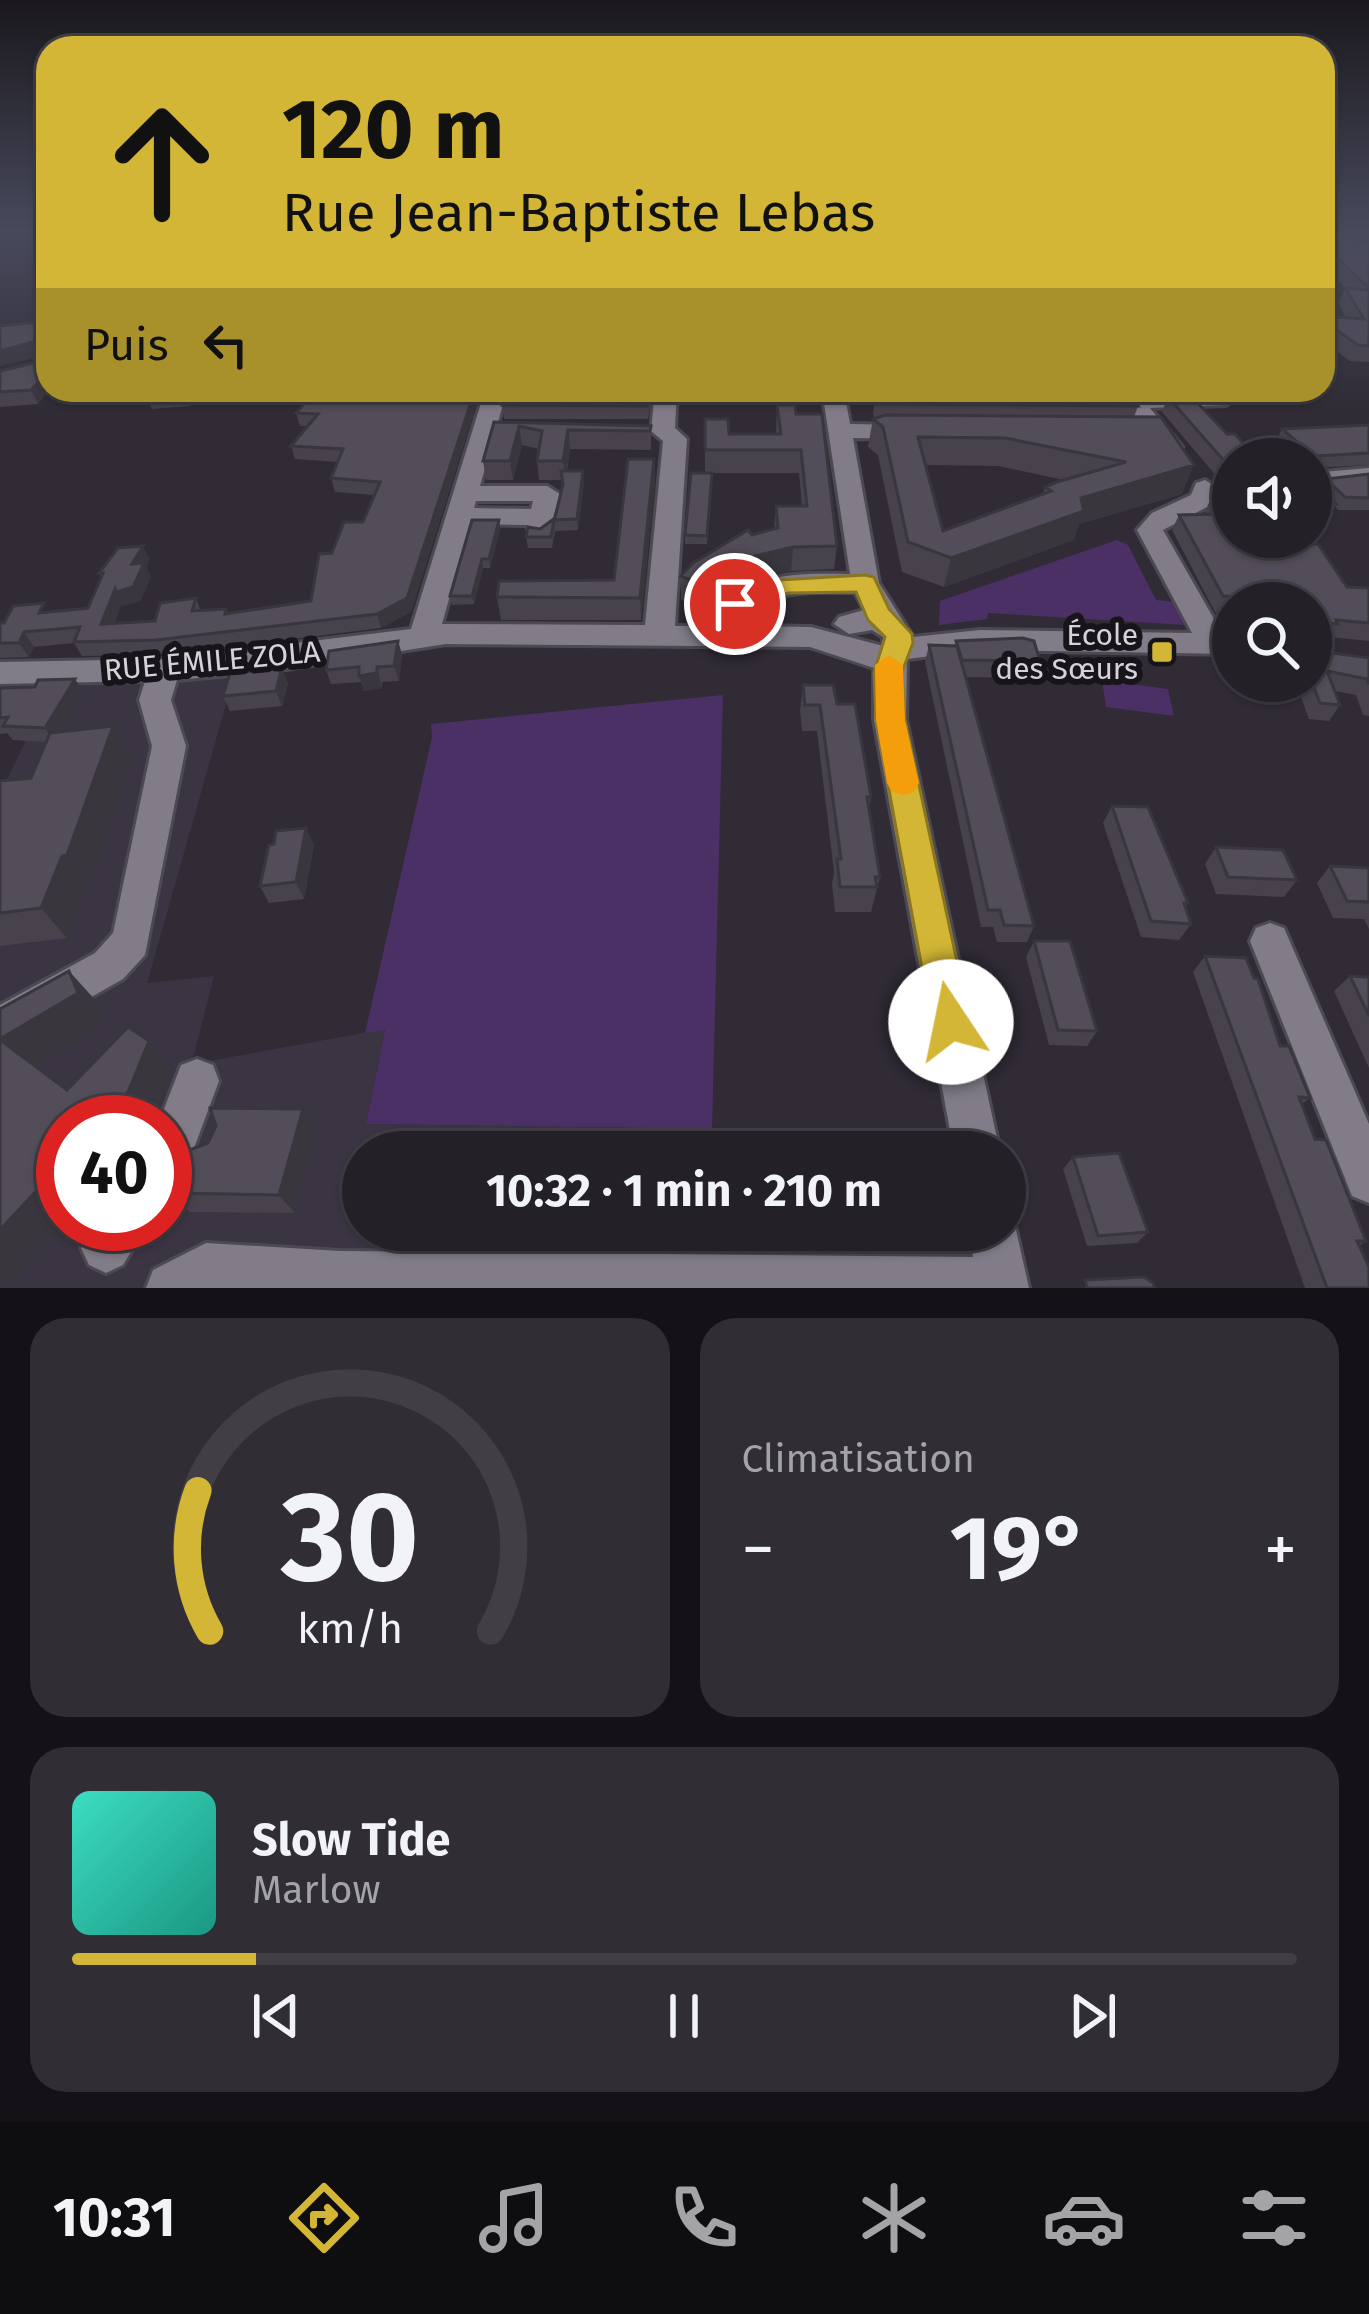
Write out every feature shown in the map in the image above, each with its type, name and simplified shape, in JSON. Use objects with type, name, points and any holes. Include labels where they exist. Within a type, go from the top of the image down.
[{"type":"street","points":[[424,636],[462,505],[495,430],[496,402]]},
{"type":"street","points":[[659,638],[675,439],[652,431],[662,402]]},
{"type":"street","points":[[835,402],[865,583],[891,638],[890,720],[972,1131]]},
{"type":"street","points":[[1133,402],[1203,477],[1206,495],[1197,504],[1159,519],[1150,530],[1212,627]]},
{"type":"street","points":[[841,431],[946,432]]},
{"type":"street","points":[[1116,433],[1158,433]]},
{"type":"street","points":[[1332,478],[1369,475]]},
{"type":"street","points":[[462,505],[540,523]]},
{"type":"street","points":[[727,619],[735,604],[762,590],[865,583]]},
{"type":"street","points":[[865,583],[850,640],[890,720]]},
{"type":"street","name":"RUE ÉMILE ZOLA","points":[[0,673],[164,670],[287,658],[424,636],[812,637],[850,640],[876,658],[891,638],[1212,643]]},
{"type":"street","points":[[0,1028],[109,966],[131,942],[170,746],[155,700],[164,670]]},
{"type":"street","points":[[1270,941],[1369,1179]]},
{"type":"street","points":[[192,1105],[197,1082]]},
{"type":"street","points":[[171,1288],[206,1268],[340,1276],[1003,1285],[996,1251]]},
{"type":"shaded area","points":[[1117,540],[1128,545],[1156,600],[1174,602],[1185,625],[988,613],[987,619],[939,625],[940,601]]},
{"type":"shaded area","points":[[235,673],[147,983],[214,976],[194,1055],[181,1066],[385,1029],[366,1124],[712,1129],[342,1131],[342,1251],[962,1251],[968,1288],[0,1288],[0,794],[51,688]]},
{"type":"shaded area","points":[[1102,680],[1168,689],[1174,716],[1106,707]]},
{"type":"shaded area","points":[[723,695],[712,1129],[366,1124],[385,1030],[365,1033],[432,737],[431,724]]},
{"type":"building","points":[[1348,292],[1369,292],[1369,346],[1358,345],[1335,329],[1335,317],[1364,319]]},
{"type":"building","points":[[36,322],[36,341],[0,351],[0,326]]},
{"type":"building","points":[[36,362],[36,385],[31,390],[0,392],[0,371]]},
{"type":"building","points":[[306,402],[471,402],[407,598],[377,614],[156,640],[74,642],[80,627],[24,632],[19,643],[0,643],[0,623],[13,606],[44,603],[39,613],[88,608],[103,573],[99,573],[118,548],[143,546],[132,564],[144,563],[133,587],[115,589],[101,624],[155,621],[160,603],[196,598],[192,611],[226,609],[225,614],[311,601],[319,554],[332,553],[344,522],[363,522],[380,482],[331,478],[343,449],[291,446],[318,414],[296,413]]},
{"type":"building","points":[[503,402],[648,402],[647,406]]},
{"type":"building","points":[[1135,402],[1138,406],[877,404]]},
{"type":"building","points":[[1172,402],[1197,402],[1227,434],[1239,438],[1212,438],[1212,447]]},
{"type":"building","points":[[777,405],[795,405],[796,414],[822,414],[837,546],[793,547],[755,556],[709,588],[681,576],[693,563],[748,530],[752,535],[778,528],[776,506],[807,506],[801,450],[705,450],[705,419],[728,419],[729,434],[781,434]]},
{"type":"building","points":[[885,415],[1161,417],[1194,465],[1081,498],[1084,511],[951,558],[908,542],[883,427],[873,419]],"holes":[[[918,437],[1005,438],[1126,462],[1057,482],[1045,487],[1051,491],[943,531]]]},
{"type":"building","points":[[494,422],[651,426],[650,431],[568,430],[563,461],[537,461],[542,431],[519,426],[510,461],[483,461]]},
{"type":"building","points":[[1369,425],[1369,453],[1332,455],[1332,438],[1292,438],[1282,429]]},
{"type":"building","points":[[628,459],[654,459],[640,598],[497,597],[499,581],[614,580]]},
{"type":"building","points":[[561,471],[583,471],[577,519],[554,520],[551,537],[526,537],[528,527],[540,529],[555,518],[563,484]]},
{"type":"building","points":[[691,473],[712,473],[707,536],[685,535]]},
{"type":"building","points":[[1369,474],[1369,498],[1345,497],[1332,485],[1332,478]]},
{"type":"building","points":[[1212,514],[1212,558],[1327,558],[1347,587],[1369,588],[1369,623],[1332,623],[1332,582],[1215,582],[1179,515]]},
{"type":"building","points":[[472,520],[499,520],[489,559],[482,559],[472,596],[450,596]]},
{"type":"building","points":[[398,641],[394,666],[377,667],[377,673],[359,676],[359,667],[326,670],[329,651]]},
{"type":"building","points":[[956,641],[1034,641],[1040,661],[962,660]]},
{"type":"building","points":[[929,645],[957,646],[1034,926],[1004,925],[1000,910],[988,910]]},
{"type":"building","points":[[1332,653],[1369,658],[1369,684],[1367,679],[1332,672]]},
{"type":"building","points":[[282,668],[276,691],[223,696],[230,673]]},
{"type":"building","points":[[75,679],[45,728],[3,726],[8,717],[0,718],[0,688]]},
{"type":"building","points":[[1332,684],[1340,705],[1320,703],[1332,702]]},
{"type":"building","points":[[803,685],[833,685],[837,704],[855,704],[871,797],[867,797],[880,877],[875,877],[877,887],[840,887],[837,859],[841,859],[820,705],[805,705]]},
{"type":"building","points":[[113,726],[67,855],[62,856],[41,908],[0,913],[0,781],[31,778],[50,733]]},
{"type":"building","points":[[1112,806],[1148,807],[1188,903],[1184,903],[1191,924],[1151,921]]},
{"type":"building","points":[[306,828],[296,882],[260,886],[276,831]]},
{"type":"building","points":[[1216,847],[1283,850],[1297,880],[1228,877]]},
{"type":"building","points":[[1330,866],[1369,868],[1369,902],[1347,901]]},
{"type":"building","points":[[1034,941],[1070,941],[1097,1031],[1058,1030]]},
{"type":"building","points":[[1205,956],[1246,958],[1258,979],[1280,1046],[1289,1046],[1310,1098],[1299,1097],[1315,1139],[1326,1140],[1366,1241],[1357,1241],[1369,1267],[1369,1288],[1327,1288]]},
{"type":"building","points":[[69,971],[78,993],[0,1039],[0,1009]]},
{"type":"building","points":[[1350,976],[1369,977],[1369,1016]]},
{"type":"building","points":[[128,1027],[149,1041],[125,1095],[36,1095],[36,1191],[0,1230],[0,1040],[67,1090]]},
{"type":"building","points":[[210,1108],[303,1109],[279,1195],[192,1193],[192,1149],[208,1143],[216,1126]]},
{"type":"building","points":[[1119,1153],[1148,1232],[1098,1236],[1073,1157]]},
{"type":"building","points":[[1144,1277],[1155,1288],[1087,1288],[1085,1280]]},
{"type":"slow traffic","points":[[889,665],[890,720],[903,783]]},
{"type":"place","name":"École des Sœurs","points":[[1162,652]]},
{"type":"route","points":[[735,604],[762,590],[788,585],[865,583],[878,614],[898,634],[900,643],[888,672],[890,720],[951,1022]]}]
